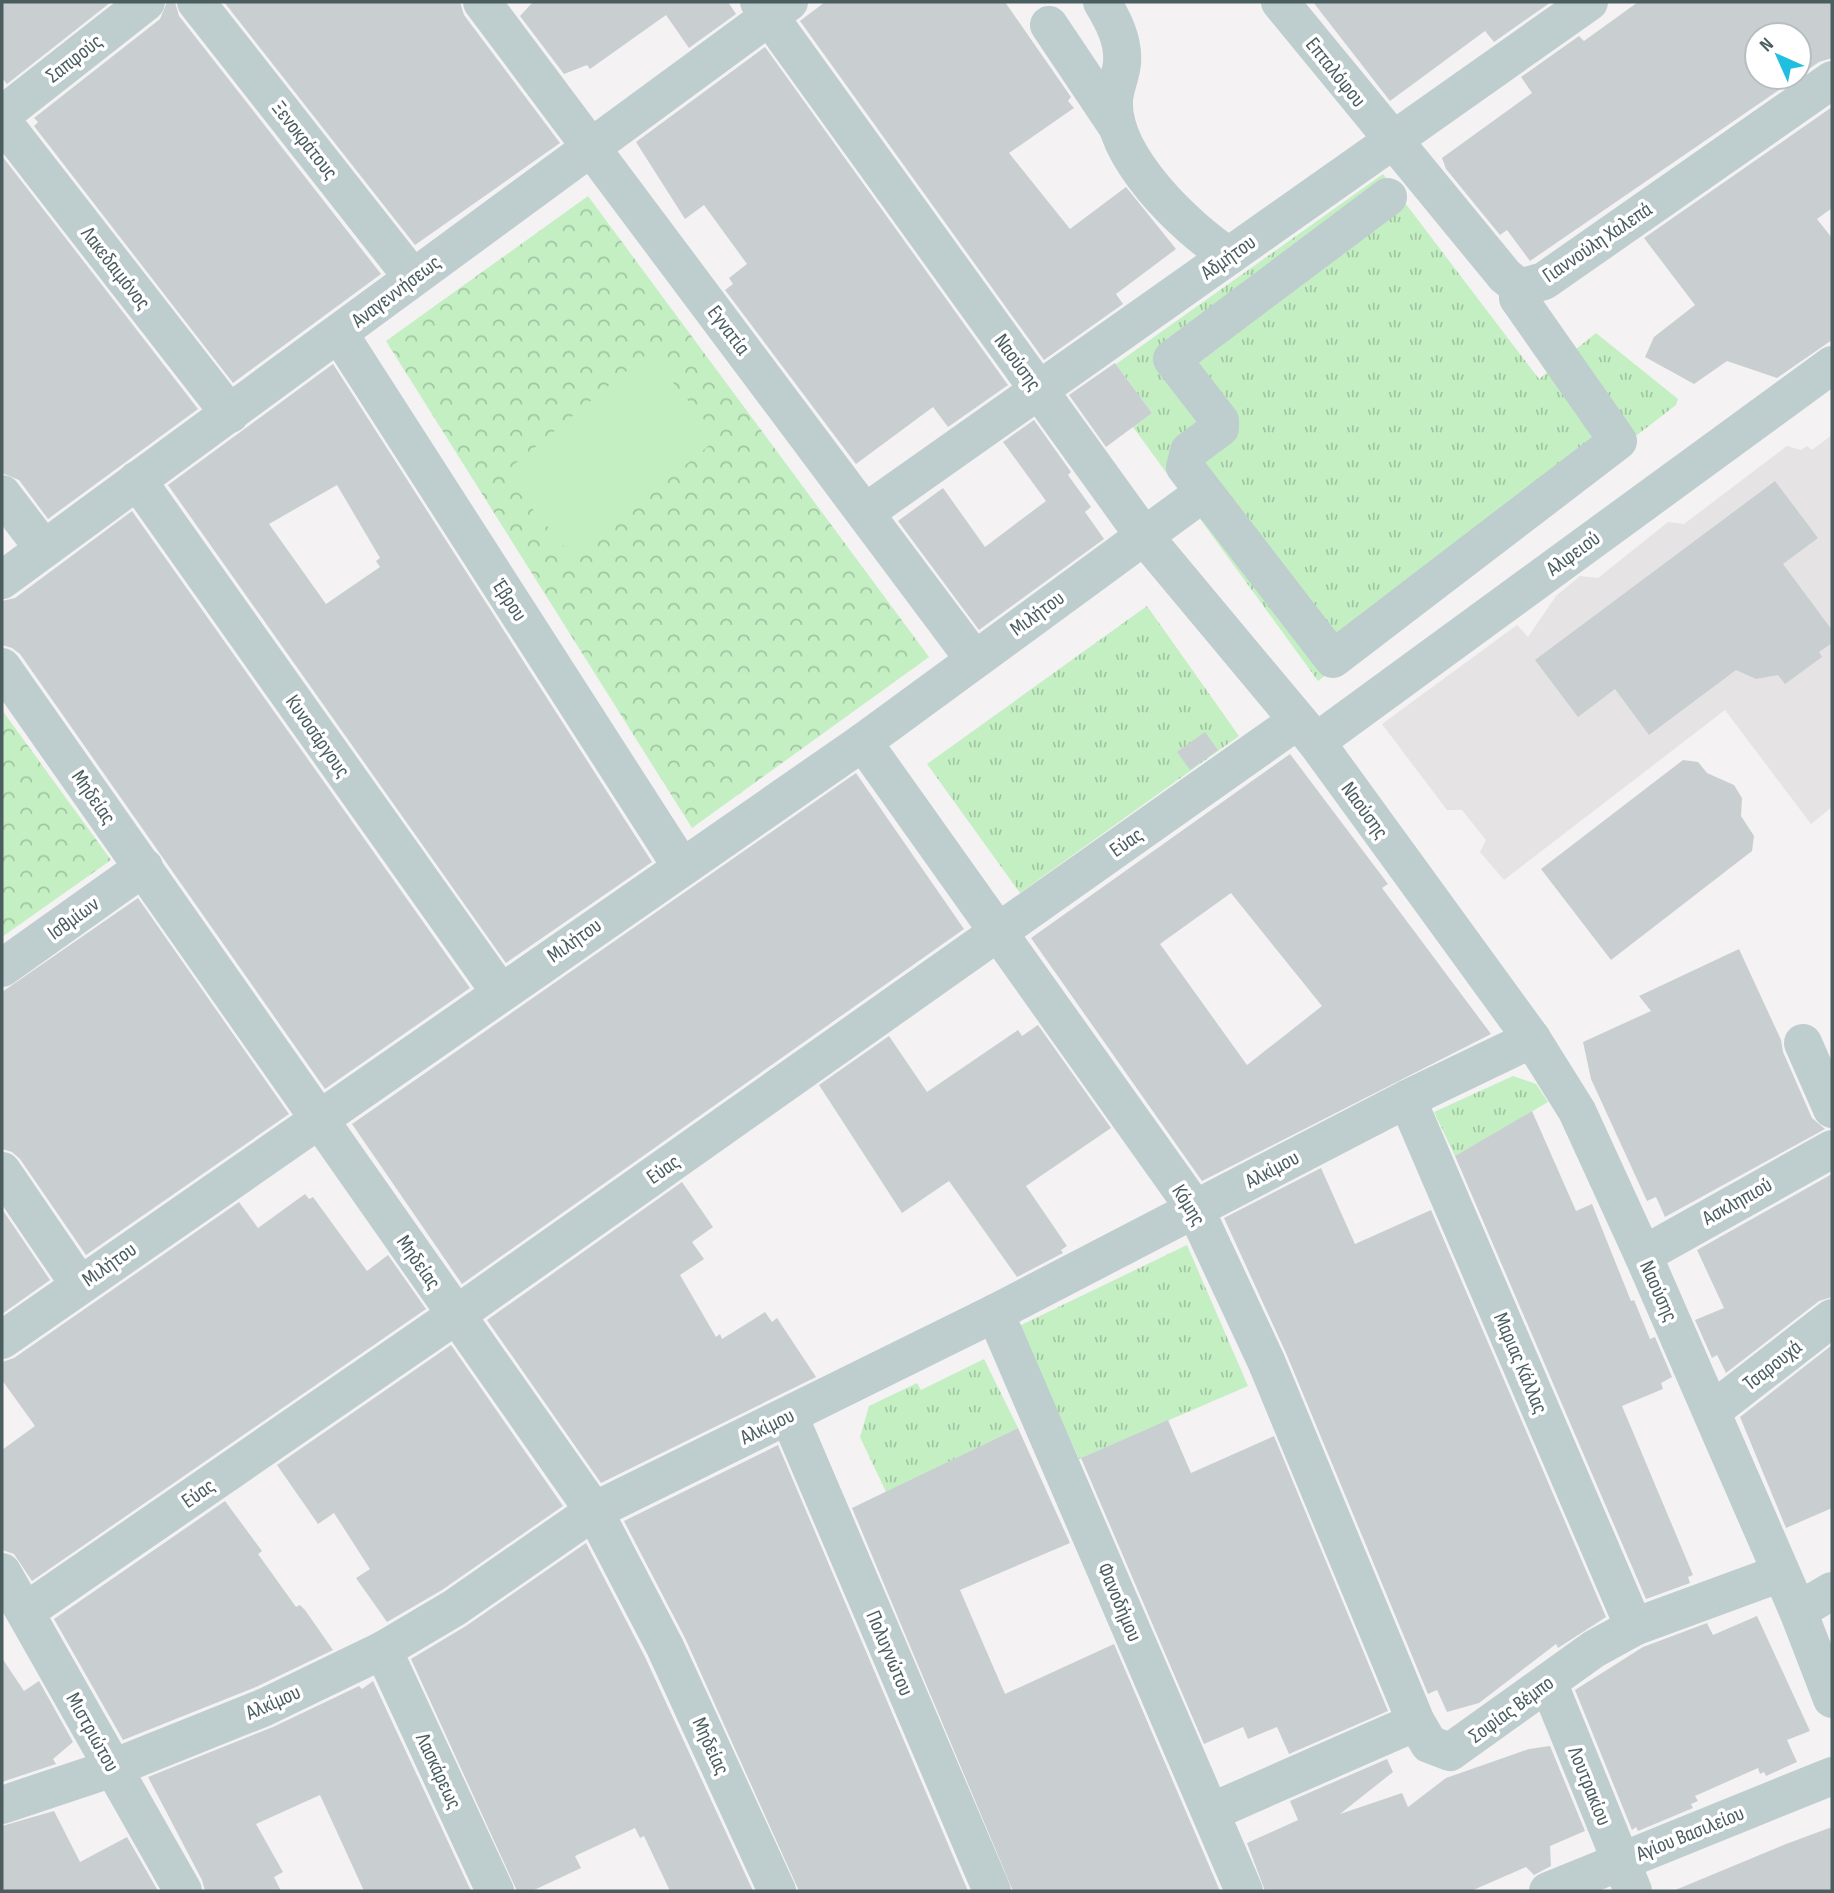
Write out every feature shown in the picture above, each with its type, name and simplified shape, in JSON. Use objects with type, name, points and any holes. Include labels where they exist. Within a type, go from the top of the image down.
[{"type":"street","name":"Σαπφούς","points":[[2,115],[146,2]]},
{"type":"street","name":"Ξενοκράτους","points":[[196,2],[413,278]]},
{"type":"street","name":"Εγνατία","points":[[482,2],[974,659]]},
{"type":"street","points":[[1102,2],[1120,38],[1122,63],[1114,99],[1116,125]]},
{"type":"street","name":"Επταλόφου","points":[[1280,2],[1392,142]]},
{"type":"street","name":"Αδμήτου","points":[[866,513],[1589,2]]},
{"type":"street","name":"Αναγεννήσεως","points":[[2,580],[340,335],[773,6]]},
{"type":"street","name":"Ναούσης","points":[[773,6],[1038,391],[1144,536],[1307,732],[1532,1039],[1577,1111],[1643,1255],[1798,1611],[1832,1699]]},
{"type":"street","points":[[1049,25],[1116,125],[1134,160],[1172,209],[1200,237],[1229,256]]},
{"type":"street","name":"Γιαννούλη Χαλεπά","points":[[1392,142],[1505,276],[1520,288],[1544,281],[1832,79]]},
{"type":"street","name":"Λακεδαιμόνος","points":[[2,121],[230,414]]},
{"type":"street","points":[[1388,197],[1172,359],[1220,421],[1220,428],[1189,452],[1185,467],[1334,659],[1618,441],[1518,298],[1520,288]]},
{"type":"street","name":"Έβρου","points":[[340,335],[681,866]]},
{"type":"street","name":"Αλφειού","points":[[1307,732],[1832,365]]},
{"type":"street","name":"Κυνοσάργους","points":[[137,480],[500,992]]},
{"type":"street","name":"Μιλήτου","points":[[2,1340],[863,742],[1203,493]]},
{"type":"street","points":[[2,494],[44,549]]},
{"type":"street","name":"Μηδείας","points":[[2,667],[594,1511],[665,1647],[778,1891]]},
{"type":"street","name":"Εύας","points":[[25,1612],[456,1315],[997,933],[1307,732]]},
{"type":"street","name":"Κόμης","points":[[863,742],[1195,1209],[1266,1361],[1416,1722]]},
{"type":"street","name":"Ισθμίων","points":[[2,968],[144,867]]},
{"type":"street","name":"Αλκίμου","points":[[2,1805],[113,1769],[265,1707],[383,1650],[454,1608],[594,1511],[995,1313],[1407,1099],[1532,1039]]},
{"type":"street","points":[[1803,1043],[1832,1109]]},
{"type":"street","name":"Μαριας Κάλλας","points":[[1407,1099],[1634,1627]]},
{"type":"street","name":"Ασκληπιού","points":[[1643,1255],[1832,1149]]},
{"type":"street","points":[[2,1171],[79,1284]]},
{"type":"street","name":"Φανοδήμου","points":[[995,1313],[1244,1891]]},
{"type":"street","name":"Τσαρουχά","points":[[1712,1411],[1832,1318]]},
{"type":"street","name":"Πολυγνώτου","points":[[789,1416],[992,1891]]},
{"type":"street","name":"Μιστριώτου","points":[[2,1572],[183,1891]]},
{"type":"street","name":"Σοφίας Βέμπο","points":[[1416,1722],[1429,1744],[1450,1752],[1594,1649],[1634,1627],[1781,1573]]},
{"type":"street","points":[[1798,1611],[1832,1591]]},
{"type":"street","name":"Λασκάρεως","points":[[383,1650],[495,1891]]},
{"type":"street","name":"Λουτρακίου","points":[[1548,1682],[1627,1876]]},
{"type":"street","points":[[1211,1812],[1416,1722]]},
{"type":"street","name":"Αγίου Βασιλείου","points":[[1548,1891],[1627,1876],[1832,1776]]},
{"type":"shaded area","points":[[1832,435],[1832,807],[1811,824],[1725,710],[1504,880],[1480,852],[1486,840],[1462,810],[1447,810],[1382,724],[1517,625],[1528,637],[1556,596],[1580,576],[1598,578],[1668,522],[1684,524],[1787,446],[1801,450],[1807,446],[1812,450]]},
{"type":"green space","points":[[1383,174],[1539,379],[1596,333],[1678,399],[1676,405],[1318,681],[1133,427],[1152,413],[1116,364]]},
{"type":"green space","points":[[588,196],[929,657],[692,828],[386,341]]},
{"type":"green space","points":[[648,353],[719,437],[574,558],[503,474]]},
{"type":"green space","points":[[1147,606],[1239,736],[1020,893],[927,764]]},
{"type":"green space","points":[[2,710],[111,860],[2,937]]},
{"type":"green space","points":[[1513,1076],[1536,1084],[1548,1102],[1455,1156],[1434,1112]]},
{"type":"green space","points":[[1187,1245],[1248,1386],[1079,1459],[1019,1326]]},
{"type":"green space","points":[[984,1359],[1018,1428],[886,1492],[860,1437],[869,1406],[917,1383],[921,1390]]},
{"type":"building","points":[[2,2],[111,2],[7,84],[2,78]]},
{"type":"building","points":[[167,2],[175,2],[179,16],[381,274],[233,383],[34,126],[38,122],[34,118],[160,19]]},
{"type":"building","points":[[224,2],[460,2],[464,15],[560,143],[415,245]]},
{"type":"building","points":[[533,2],[728,2],[736,14],[689,48],[666,15],[590,69],[587,65],[564,74],[520,16]]},
{"type":"building","points":[[825,2],[1005,2],[1071,97],[1068,101],[1074,108],[1009,153],[1070,229],[1126,187],[1176,249],[1116,294],[1123,304],[1044,360],[800,21]]},
{"type":"building","points":[[1313,2],[1551,2],[1494,42],[1485,31],[1390,101]]},
{"type":"building","points":[[1638,2],[1832,2],[1832,58],[1813,66],[1813,21],[1743,21],[1743,91],[1778,91],[1530,261],[1507,230],[1500,235],[1446,169],[1442,158],[1532,93],[1521,77],[1579,36],[1584,41]]},
{"type":"building","points":[[765,47],[1008,385],[948,427],[933,407],[856,464],[725,290],[733,284],[729,278],[747,264],[704,205],[685,219],[636,142]]},
{"type":"building","points":[[1832,107],[1832,208],[1817,219],[1832,238],[1832,340],[1777,378],[1727,361],[1694,384],[1645,357],[1654,337],[1695,305],[1644,238]]},
{"type":"building","points":[[2,156],[198,409],[48,519],[19,480],[2,473]]},
{"type":"building","points":[[1115,363],[1152,413],[1106,447],[1069,395]]},
{"type":"building","points":[[333,364],[652,862],[506,963],[168,485]],"holes":[[[337,485],[380,558],[376,561],[380,567],[326,604],[269,524]]]},
{"type":"building","points":[[1034,420],[1071,472],[1068,475],[1091,507],[1085,512],[1104,539],[979,630],[898,521],[943,488],[985,547],[1046,501],[1003,442]]},
{"type":"building","points":[[1775,481],[1818,538],[1783,564],[1832,630],[1832,643],[1819,652],[1822,657],[1785,684],[1778,675],[1756,679],[1736,670],[1649,735],[1615,689],[1578,717],[1535,660]]},
{"type":"building","points":[[132,511],[470,988],[325,1089],[20,654],[2,645],[2,601],[15,598]]},
{"type":"building","points":[[1205,732],[1218,750],[1190,770],[1177,752]]},
{"type":"building","points":[[1290,754],[1388,884],[1382,888],[1491,1034],[1202,1181],[1031,938]],"holes":[[[1231,893],[1322,1006],[1247,1065],[1160,944]]]},
{"type":"building","points":[[1683,760],[1698,762],[1707,773],[1734,785],[1742,798],[1741,816],[1754,836],[1752,851],[1611,960],[1541,869]]},
{"type":"building","points":[[856,773],[964,929],[462,1284],[352,1124]]},
{"type":"building","points":[[138,898],[289,1114],[86,1255],[20,1159],[12,1152],[2,1149],[2,992]]},
{"type":"building","points":[[1739,949],[1781,1040],[1783,1052],[1812,1118],[1825,1129],[1665,1217],[1656,1197],[1647,1201],[1591,1079],[1583,1042],[1651,1011],[1639,996]]},
{"type":"building","points":[[1038,1025],[1111,1128],[1026,1186],[1067,1246],[1061,1250],[1063,1253],[1017,1277],[949,1181],[902,1213],[819,1085],[889,1036],[927,1092],[1018,1030],[1022,1036]]},
{"type":"building","points":[[1532,1111],[1576,1211],[1592,1204],[1631,1301],[1634,1300],[1650,1339],[1655,1337],[1672,1377],[1661,1383],[1663,1389],[1622,1406],[1693,1575],[1688,1577],[1690,1583],[1646,1599],[1455,1156]]},
{"type":"building","points":[[1321,1168],[1355,1244],[1431,1210],[1606,1617],[1558,1648],[1556,1644],[1479,1703],[1447,1712],[1437,1690],[1428,1694],[1286,1353],[1224,1218]]},
{"type":"building","points":[[1832,1174],[1832,1297],[1819,1301],[1726,1373],[1717,1355],[1712,1358],[1695,1320],[1724,1308],[1697,1250]]},
{"type":"building","points":[[682,1182],[713,1227],[692,1242],[704,1259],[680,1275],[716,1337],[720,1334],[722,1339],[765,1312],[772,1322],[777,1318],[816,1377],[601,1483],[487,1320]]},
{"type":"building","points":[[305,1194],[309,1199],[313,1197],[367,1271],[388,1255],[426,1309],[32,1581],[14,1554],[2,1550],[2,1450],[35,1426],[2,1380],[2,1362],[14,1358],[239,1202],[258,1228]]},
{"type":"building","points":[[2,1209],[50,1280],[2,1314]]},
{"type":"building","points":[[451,1345],[563,1506],[442,1590],[387,1622],[356,1578],[370,1569],[334,1513],[318,1524],[277,1465]]},
{"type":"building","points":[[1832,1345],[1832,1508],[1786,1528],[1740,1417]]},
{"type":"building","points":[[1168,1420],[1191,1473],[1274,1436],[1388,1711],[1289,1754],[1277,1727],[1248,1739],[1243,1727],[1204,1744],[1081,1458]]},
{"type":"building","points":[[1018,1428],[1070,1543],[960,1590],[1005,1694],[1114,1644],[1220,1891],[1013,1891],[852,1508]]},
{"type":"building","points":[[778,1445],[968,1891],[799,1891],[685,1638],[624,1521]]},
{"type":"building","points":[[225,1501],[262,1551],[258,1554],[296,1607],[300,1605],[305,1610],[333,1650],[256,1687],[123,1740],[54,1619]]},
{"type":"building","points":[[586,1543],[645,1657],[753,1891],[670,1891],[644,1836],[640,1838],[635,1828],[575,1856],[581,1868],[532,1891],[517,1891],[411,1659],[466,1626]]},
{"type":"building","points":[[1757,1616],[1810,1731],[1787,1740],[1797,1762],[1766,1776],[1764,1772],[1760,1774],[1758,1768],[1695,1796],[1698,1801],[1691,1804],[1693,1808],[1638,1831],[1636,1827],[1632,1830],[1575,1690],[1643,1647],[1707,1623],[1713,1635]]},
{"type":"building","points":[[2,1658],[24,1691],[39,1681],[73,1742],[53,1759],[56,1764],[2,1782]]},
{"type":"building","points":[[373,1681],[471,1891],[364,1891],[320,1795],[256,1824],[283,1872],[274,1877],[281,1891],[205,1891],[202,1880],[148,1777],[273,1727],[359,1686],[362,1689]]},
{"type":"building","points":[[1550,1746],[1585,1831],[1550,1846],[1551,1866],[1534,1875],[1526,1867],[1471,1891],[1265,1891],[1247,1843],[1298,1820],[1290,1801],[1387,1759],[1393,1772],[1340,1814],[1402,1793],[1408,1807],[1446,1778],[1529,1749]]},
{"type":"building","points":[[54,1811],[80,1862],[127,1837],[158,1891],[2,1891],[2,1826]]},
{"type":"building","points":[[1832,1827],[1832,1891],[1673,1891],[1786,1844]]}]
